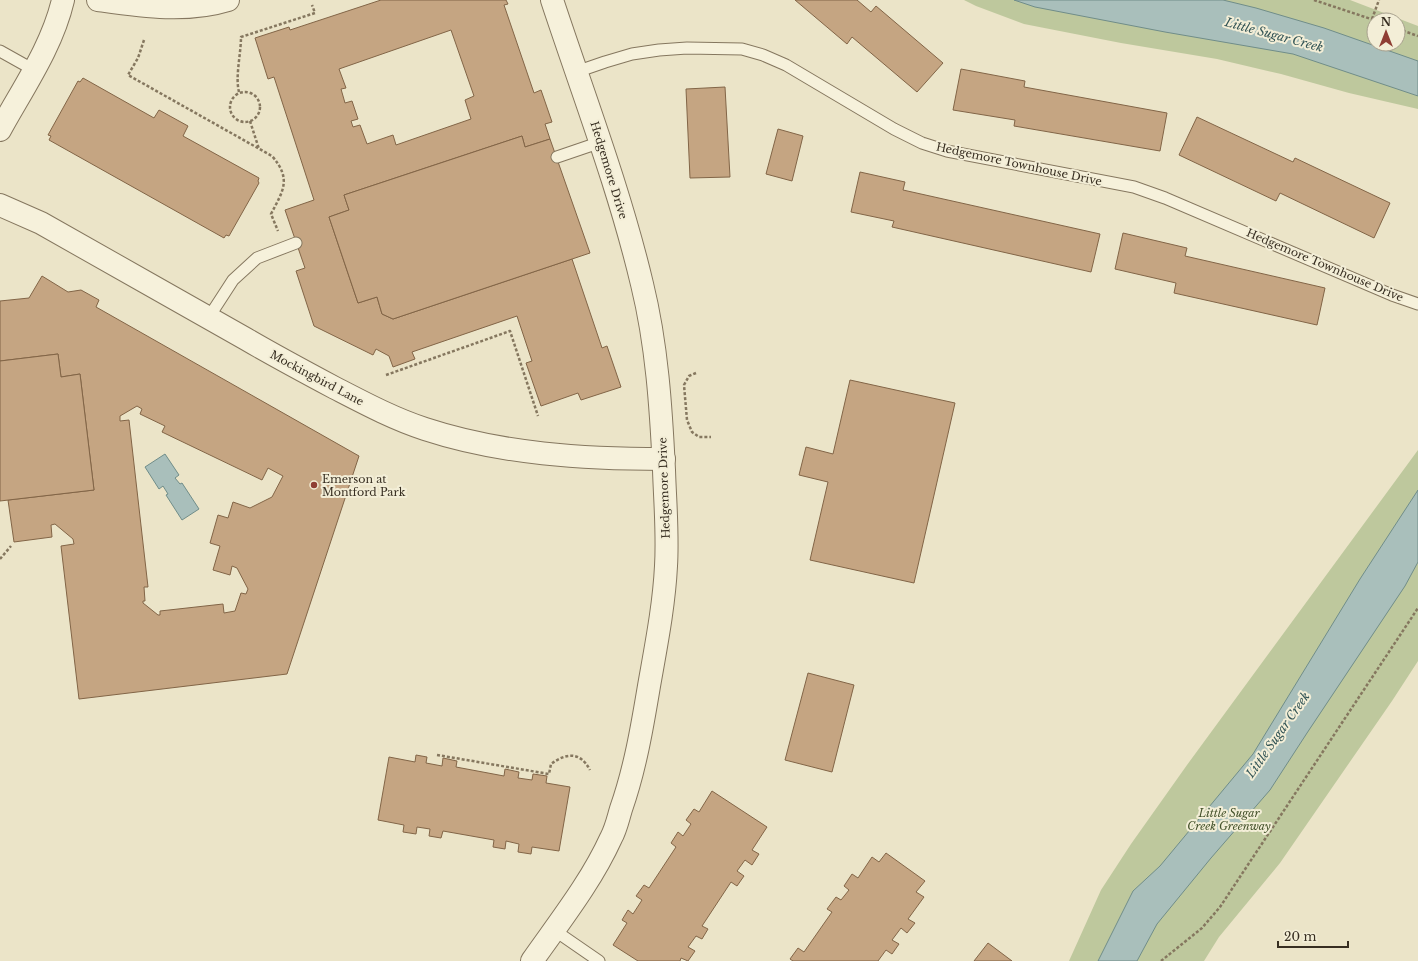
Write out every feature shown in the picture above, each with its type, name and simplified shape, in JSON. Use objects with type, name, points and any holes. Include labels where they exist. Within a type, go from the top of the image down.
[{"type":"street","points":[[0,130],[52,38],[63,0]]},
{"type":"street","points":[[98,0],[169,8],[194,6],[228,0]]},
{"type":"street","name":"Hedgemore Drive","points":[[532,961],[588,882],[612,837],[626,796],[636,760],[661,619],[666,566],[664,459],[657,363],[643,286],[601,142],[552,0]]},
{"type":"street","name":"Mockingbird Lane","points":[[0,205],[41,223],[290,364],[354,398],[394,417],[423,428],[461,439],[534,451],[595,458],[664,459]]},
{"type":"lane","name":"Hedgemore Townhouse Drive","points":[[576,72],[632,54],[659,50],[717,48],[742,49],[763,54],[786,65],[894,129],[922,143],[947,151],[1134,187],[1165,198],[1392,295],[1418,304]]},
{"type":"lane","points":[[0,51],[34,70]]},
{"type":"lane","points":[[557,157],[601,142]]},
{"type":"lane","points":[[208,318],[233,280],[257,258],[296,243]]},
{"type":"lane","points":[[554,930],[599,961]]},
{"type":"path","points":[[1314,0],[1366,18]]},
{"type":"path","points":[[1375,12],[1379,0]]},
{"type":"path","points":[[239,92],[237,79],[241,38],[315,13],[312,5]]},
{"type":"path","points":[[1406,32],[1418,36]]},
{"type":"path","points":[[144,40],[138,58],[128,75],[272,156],[279,164],[283,173],[282,193],[271,214],[279,236]]},
{"type":"path","points":[[239,92],[249,92],[257,97],[259,102],[260,111],[254,119],[250,121],[244,122],[234,118],[229,109],[231,99],[239,92]]},
{"type":"path","points":[[250,121],[258,149]]},
{"type":"path","points":[[386,375],[510,332],[538,416]]},
{"type":"path","points":[[696,373],[689,376],[684,385],[686,420],[692,432],[699,437],[711,437]]},
{"type":"path","points":[[0,559],[11,546]]},
{"type":"path","points":[[1161,961],[1202,928],[1220,907],[1418,608]]},
{"type":"path","points":[[436,755],[549,774],[551,764],[558,758],[569,755],[580,757],[590,770]]},
{"type":"green space","points":[[964,0],[1350,0],[1381,12],[1366,12],[1366,52],[1406,52],[1406,21],[1418,26],[1418,109],[1217,59],[1121,43],[1024,24]]},
{"type":"green space","name":"Little Sugar Creek Greenway","points":[[1418,450],[1418,661],[1392,701],[1280,863],[1219,937],[1204,961],[1069,961],[1101,890],[1131,844],[1187,765]]},
{"type":"water","name":"Little Sugar Creek","points":[[1014,0],[1223,0],[1324,28],[1366,43],[1366,52],[1392,52],[1418,61],[1418,96],[1293,54],[1165,32],[1035,7]]},
{"type":"water","points":[[165,454],[179,475],[175,478],[180,484],[182,483],[199,509],[182,520],[166,495],[168,494],[163,486],[159,489],[145,467]]},
{"type":"water","name":"Little Sugar Creek","points":[[1418,490],[1418,562],[1405,586],[1270,790],[1211,858],[1157,924],[1137,961],[1098,961],[1133,891],[1160,866],[1253,754],[1360,579]]},
{"type":"building","points":[[381,0],[506,0],[508,4],[504,5],[534,93],[541,90],[552,122],[545,124],[550,139],[525,147],[522,136],[344,195],[349,210],[329,217],[358,303],[377,297],[382,314],[393,319],[572,259],[602,348],[607,346],[621,387],[581,400],[578,393],[541,406],[526,363],[532,361],[517,316],[412,352],[415,359],[393,367],[389,356],[376,349],[373,355],[314,326],[296,271],[305,268],[285,210],[314,200],[274,77],[268,79],[255,38],[289,27],[290,30]],"holes":[[[451,30],[474,96],[465,100],[471,119],[396,145],[393,135],[367,144],[360,125],[353,127],[351,121],[358,119],[352,101],[345,103],[341,89],[346,88],[339,69]]]},
{"type":"building","points":[[795,0],[857,0],[871,12],[876,6],[943,63],[917,92],[852,37],[847,44]]},
{"type":"building","points":[[961,69],[1025,81],[1024,87],[1167,113],[1160,151],[1014,126],[1015,120],[953,110]]},
{"type":"building","points":[[83,78],[154,118],[159,110],[188,126],[183,136],[259,178],[259,183],[229,236],[226,235],[224,238],[49,140],[51,136],[48,135],[78,81],[80,82]]},
{"type":"building","points":[[725,87],[730,177],[690,178],[686,89]]},
{"type":"building","points":[[1197,117],[1293,162],[1295,158],[1390,203],[1374,238],[1280,193],[1276,201],[1179,155]]},
{"type":"building","points":[[778,129],[803,136],[792,181],[766,174]]},
{"type":"building","points":[[522,136],[525,147],[550,139],[590,253],[393,319],[382,314],[377,297],[358,303],[329,217],[349,210],[344,195]]},
{"type":"building","points":[[860,172],[905,182],[903,190],[1100,234],[1091,272],[892,227],[894,221],[851,212]]},
{"type":"building","points":[[1123,233],[1187,248],[1185,256],[1325,288],[1317,325],[1174,293],[1176,283],[1115,269]]},
{"type":"building","name":"Emerson at Montford Park","points":[[42,276],[68,292],[81,290],[99,300],[96,307],[359,456],[287,674],[79,699],[61,546],[74,544],[73,539],[55,524],[51,525],[52,537],[14,542],[8,500],[94,490],[80,374],[61,377],[58,354],[0,361],[0,301],[29,298]],"holes":[[[137,406],[142,409],[140,414],[165,426],[162,432],[262,480],[268,468],[283,476],[272,497],[250,508],[233,502],[228,518],[218,515],[210,543],[220,546],[213,570],[230,575],[232,566],[237,568],[248,589],[246,594],[241,593],[235,611],[224,613],[223,604],[160,611],[160,615],[158,615],[143,603],[143,601],[145,601],[144,587],[148,587],[129,420],[120,421],[120,416]]]},
{"type":"building","points":[[58,354],[61,377],[80,374],[94,490],[0,501],[0,361]]},
{"type":"building","points":[[850,380],[955,403],[914,583],[810,560],[828,482],[799,475],[806,447],[833,454]]},
{"type":"building","points":[[808,673],[854,685],[832,772],[785,760]]},
{"type":"building","points":[[416,755],[427,757],[426,763],[442,766],[443,758],[457,761],[456,767],[504,776],[505,769],[519,772],[518,778],[532,780],[533,774],[547,776],[546,783],[570,787],[559,851],[532,847],[531,854],[518,852],[519,844],[506,841],[505,849],[493,847],[494,840],[443,831],[441,838],[429,836],[430,829],[417,827],[416,834],[403,832],[404,825],[378,820],[389,757],[415,762]]},
{"type":"building","points":[[712,791],[767,827],[752,850],[759,854],[752,865],[745,860],[737,871],[744,876],[737,886],[731,882],[702,926],[708,929],[702,939],[696,936],[688,947],[695,951],[688,961],[681,958],[680,961],[638,961],[613,945],[627,923],[622,920],[628,910],[633,914],[642,900],[636,896],[644,885],[649,888],[676,847],[671,843],[678,832],[683,836],[691,824],[686,820],[694,809],[699,812]]},
{"type":"building","points":[[886,853],[925,881],[916,892],[924,897],[908,919],[915,923],[907,933],[901,928],[892,940],[899,944],[892,954],[886,950],[878,961],[793,961],[790,959],[798,948],[804,952],[832,912],[827,909],[836,897],[841,900],[849,890],[844,886],[852,874],[858,878],[872,857],[879,862]]},
{"type":"building","points":[[988,943],[1012,961],[974,961]]},
{"type":"place","name":"Emerson at Montford Park","points":[[314,485]]}]
